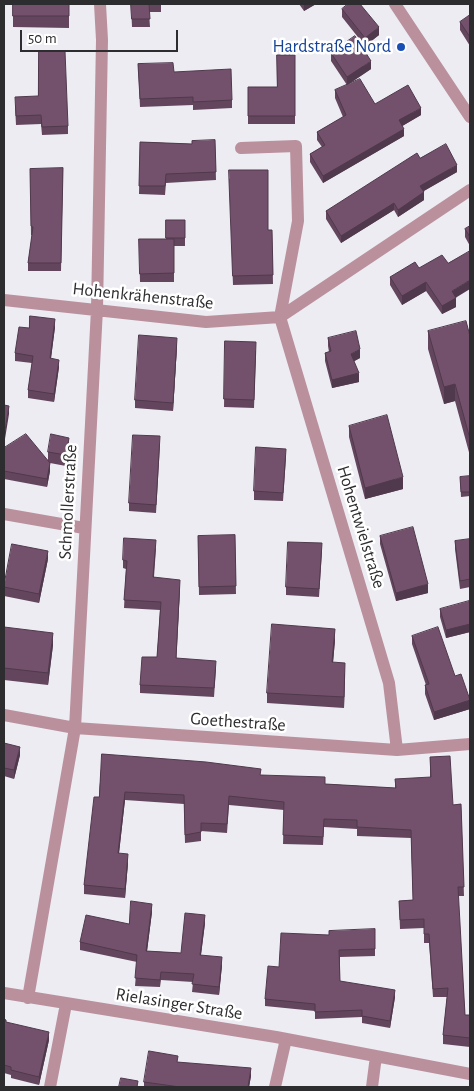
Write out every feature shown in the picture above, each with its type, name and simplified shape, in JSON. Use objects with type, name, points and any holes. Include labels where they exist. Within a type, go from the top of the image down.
[{"type":"street","name":"Schmollerstraße","points":[[28,998],[75,728],[97,309],[102,40],[100,4]]},
{"type":"street","points":[[395,4],[470,117]]},
{"type":"street","points":[[241,148],[297,140],[298,221],[280,317]]},
{"type":"street","name":"Hohenkrähenstraße","points":[[4,300],[206,322],[280,317],[470,190]]},
{"type":"street","name":"Hohentwielstraße","points":[[280,317],[389,683],[397,750]]},
{"type":"street","points":[[4,514],[84,528]]},
{"type":"street","name":"Goethestraße","points":[[4,715],[75,728],[397,750],[470,744]]},
{"type":"street","name":"Rielasinger Straße","points":[[4,993],[286,1039],[470,1074]]},
{"type":"street","points":[[50,1087],[66,1004]]},
{"type":"street","points":[[275,1087],[286,1039]]},
{"type":"street","points":[[372,1087],[376,1056]]},
{"type":"building","points":[[13,4],[69,4],[69,16],[13,16]]},
{"type":"building","points":[[131,4],[149,4],[150,19],[132,19]]},
{"type":"building","points":[[348,4],[360,4],[379,27],[365,38],[342,9]]},
{"type":"building","points":[[470,15],[470,37],[460,22]]},
{"type":"building","points":[[355,36],[371,61],[347,77],[331,53]]},
{"type":"building","points":[[39,51],[65,51],[68,126],[42,127],[41,115],[16,116],[15,97],[38,96]]},
{"type":"building","points":[[277,55],[295,55],[295,116],[248,116],[248,87],[277,87]]},
{"type":"building","points":[[173,63],[174,72],[231,69],[232,100],[193,102],[193,97],[140,99],[138,64]]},
{"type":"building","points":[[360,79],[375,104],[408,85],[421,108],[399,120],[404,129],[323,176],[310,154],[325,145],[317,132],[346,115],[335,90]]},
{"type":"building","points":[[215,140],[216,172],[166,174],[165,186],[139,186],[140,142],[192,144],[192,141]]},
{"type":"building","points":[[446,144],[457,165],[420,186],[424,192],[398,210],[394,203],[341,236],[326,211],[417,153],[420,158]]},
{"type":"building","points":[[63,168],[61,263],[28,263],[33,227],[31,226],[30,169]]},
{"type":"building","points":[[229,170],[268,170],[268,230],[272,230],[273,275],[233,276]]},
{"type":"building","points":[[166,220],[185,220],[185,238],[166,238]]},
{"type":"building","points":[[470,226],[470,237],[465,229]]},
{"type":"building","points":[[139,239],[174,239],[174,273],[140,274]]},
{"type":"building","points":[[470,251],[470,280],[452,291],[456,298],[442,306],[426,282],[402,296],[390,277],[415,262],[419,268],[442,255],[448,263]]},
{"type":"building","points":[[30,316],[55,319],[50,358],[59,360],[54,394],[28,390],[33,356],[15,353],[19,327],[29,328]]},
{"type":"building","points":[[466,321],[470,336],[470,439],[455,384],[444,387],[428,331]]},
{"type":"building","points":[[356,331],[360,349],[351,354],[359,373],[332,380],[325,353],[331,351],[328,338]]},
{"type":"building","points":[[139,335],[177,338],[173,403],[135,400]]},
{"type":"building","points":[[225,341],[256,342],[254,400],[224,399]]},
{"type":"building","points":[[4,405],[9,406],[4,437]]},
{"type":"building","points":[[387,415],[403,477],[365,488],[349,426]]},
{"type":"building","points":[[26,434],[50,463],[47,479],[4,471],[4,448]]},
{"type":"building","points":[[51,434],[69,438],[66,455],[48,452]]},
{"type":"building","points":[[133,435],[160,436],[156,505],[129,503]]},
{"type":"building","points":[[256,447],[286,449],[283,493],[254,491]]},
{"type":"building","points":[[470,476],[470,492],[461,492],[460,477]]},
{"type":"building","points":[[413,527],[428,584],[396,593],[380,536]]},
{"type":"building","points":[[235,535],[236,586],[199,587],[198,536]]},
{"type":"building","points":[[124,538],[156,540],[153,577],[180,580],[176,658],[216,661],[214,688],[140,685],[142,657],[157,657],[161,602],[124,600],[127,561],[123,560]]},
{"type":"building","points":[[470,539],[470,579],[460,581],[455,541]]},
{"type":"building","points":[[288,542],[322,543],[319,589],[286,587]]},
{"type":"building","points":[[12,544],[48,551],[39,594],[4,587]]},
{"type":"building","points":[[469,601],[470,624],[446,630],[440,609]]},
{"type":"building","points":[[272,624],[335,629],[332,662],[345,663],[344,697],[267,693]]},
{"type":"building","points":[[4,627],[53,633],[48,673],[4,668]]},
{"type":"building","points":[[438,627],[455,676],[461,674],[470,700],[434,712],[425,685],[429,684],[412,636]]},
{"type":"building","points":[[4,743],[20,747],[14,770],[4,768]]},
{"type":"building","points":[[102,754],[206,762],[261,769],[260,775],[325,777],[325,784],[396,788],[395,779],[431,777],[430,757],[450,756],[453,805],[461,804],[464,887],[458,887],[465,1015],[470,1015],[470,1038],[443,1035],[448,988],[433,989],[429,934],[424,934],[424,919],[400,920],[399,901],[413,900],[411,830],[357,827],[357,820],[324,819],[323,837],[283,835],[284,802],[229,796],[227,824],[201,823],[201,832],[185,835],[184,795],[125,792],[118,853],[128,854],[125,889],[84,885],[94,797],[99,797]]},
{"type":"building","points":[[131,901],[152,904],[146,951],[181,953],[185,913],[205,915],[200,955],[222,957],[219,987],[192,984],[194,974],[161,972],[160,980],[135,978],[137,955],[80,942],[86,915],[129,924]]},
{"type":"building","points":[[375,929],[375,949],[339,950],[340,981],[395,990],[390,1021],[362,1016],[362,1010],[315,1012],[315,1004],[265,999],[268,966],[279,967],[281,933],[329,935],[329,931]]},
{"type":"building","points":[[4,1019],[6,1022],[49,1032],[39,1077],[11,1070],[11,1067],[4,1065]]},
{"type":"building","points":[[149,1051],[178,1056],[177,1062],[251,1068],[248,1087],[180,1087],[144,1082]]},
{"type":"building","points":[[121,1078],[138,1081],[137,1087],[119,1087]]},
{"type":"place","name":"Hardstraße Nord","points":[[401,47]]}]
